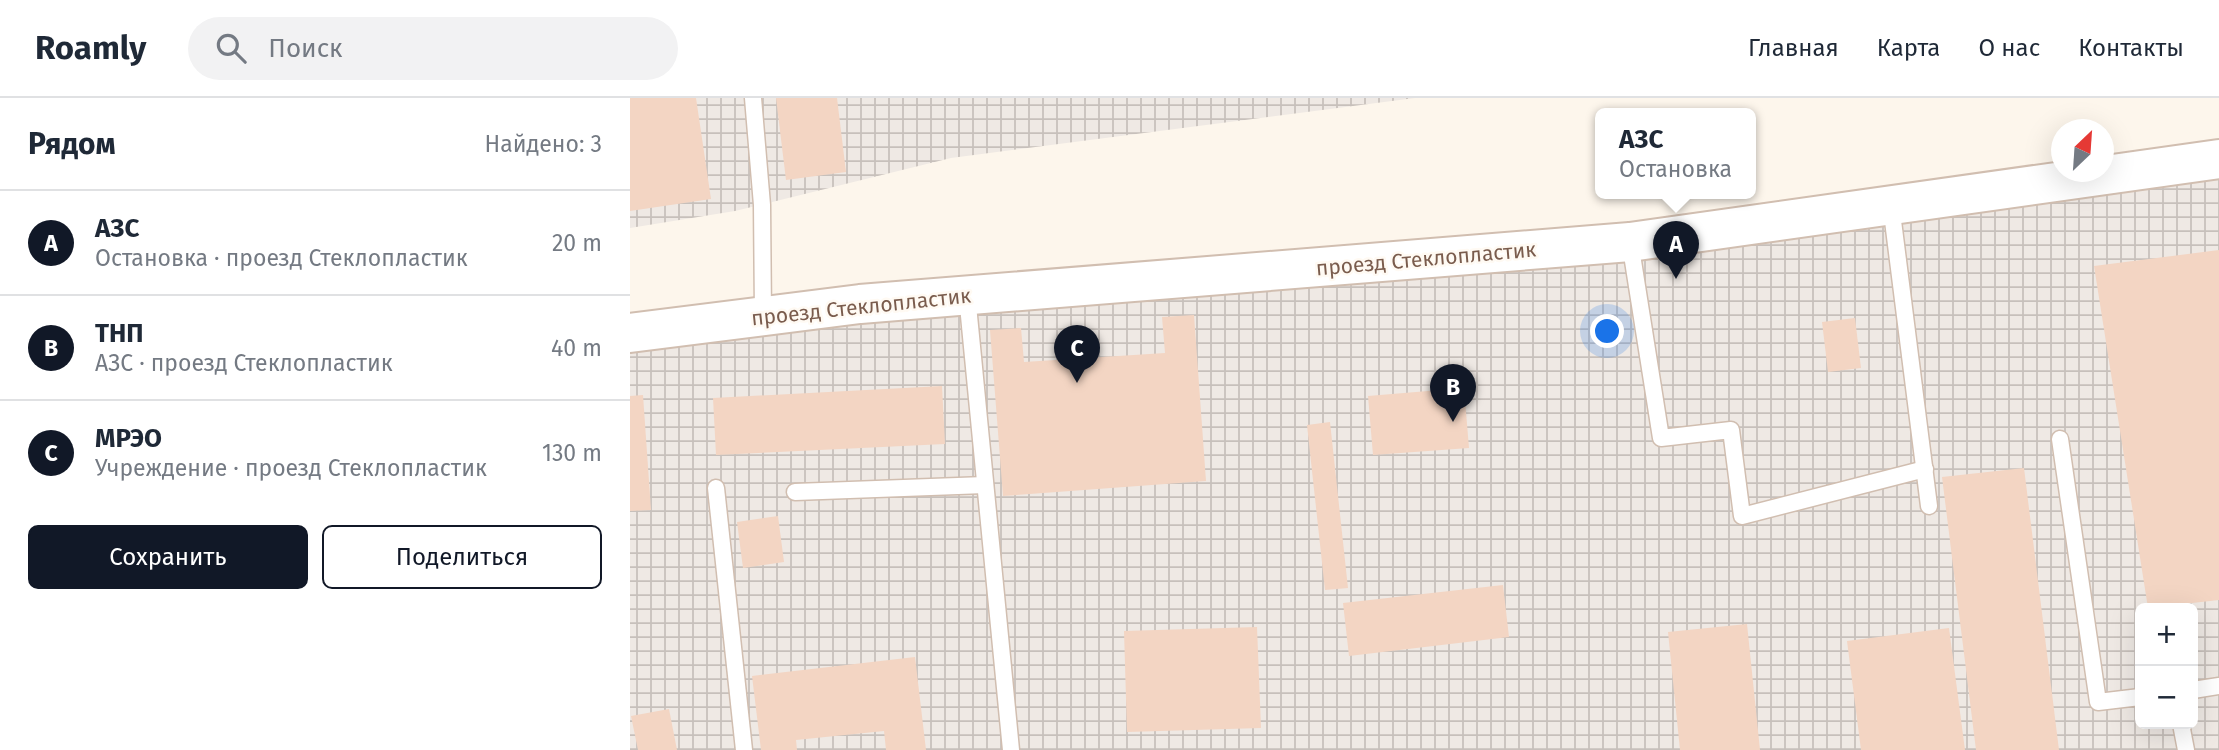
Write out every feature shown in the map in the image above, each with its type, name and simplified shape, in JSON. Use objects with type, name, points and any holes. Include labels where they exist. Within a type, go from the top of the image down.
[{"type":"street","name":"проезд Стеклопластик","points":[[630,333],[859,304],[1630,242],[2219,159]]},
{"type":"lane","points":[[753,98],[762,205],[763,316]]},
{"type":"lane","points":[[1891,205],[1930,506]]},
{"type":"lane","points":[[1630,242],[1661,438],[1731,430],[1742,516],[1925,469]]},
{"type":"lane","points":[[967,295],[1011,750]]},
{"type":"lane","points":[[2060,439],[2098,702],[2135,698]]},
{"type":"lane","points":[[795,492],[985,485]]},
{"type":"lane","points":[[716,488],[744,750]]},
{"type":"lane","points":[[2198,689],[2219,686]]},
{"type":"lane","points":[[2182,729],[2186,750]]},
{"type":"shaded area","points":[[630,98],[1415,98],[951,158],[735,211],[630,228]]},
{"type":"shaded area","points":[[2219,171],[2219,750],[630,750],[630,352],[965,311]]},
{"type":"building","points":[[630,98],[696,98],[711,199],[630,211]]},
{"type":"building","points":[[776,98],[837,98],[846,172],[786,180]]},
{"type":"building","points":[[2219,250],[2219,600],[2147,603],[2094,266]]},
{"type":"building","points":[[1194,315],[1206,481],[1003,496],[990,330],[1021,328],[1024,362],[1165,353],[1162,317]]},
{"type":"building","points":[[1855,318],[1861,368],[1828,372],[1822,322]]},
{"type":"building","points":[[942,386],[945,444],[716,455],[713,398]]},
{"type":"building","points":[[1464,388],[1469,448],[1373,455],[1368,396]]},
{"type":"building","points":[[643,395],[651,510],[630,511],[630,396]]},
{"type":"building","points":[[1330,422],[1348,588],[1325,590],[1307,425]]},
{"type":"building","points":[[2024,468],[2059,750],[1976,750],[1942,477]]},
{"type":"building","points":[[778,516],[784,562],[743,568],[737,522]]},
{"type":"building","points":[[1503,585],[1509,637],[1349,656],[1343,603]]},
{"type":"building","points":[[1747,624],[1760,750],[1680,750],[1668,632]]},
{"type":"building","points":[[1257,627],[1261,728],[1127,732],[1124,631]]},
{"type":"building","points":[[1949,628],[1965,750],[1861,750],[1847,641]]},
{"type":"building","points":[[915,657],[926,750],[886,750],[884,731],[796,740],[797,750],[761,750],[752,676]]},
{"type":"building","points":[[669,709],[677,750],[638,750],[631,716]]},
{"type":"place","name":"АЗС","points":[[1676,279]]},
{"type":"place","name":"МРЭО","points":[[1077,383]]},
{"type":"place","name":"ТНП","points":[[1453,422]]}]
